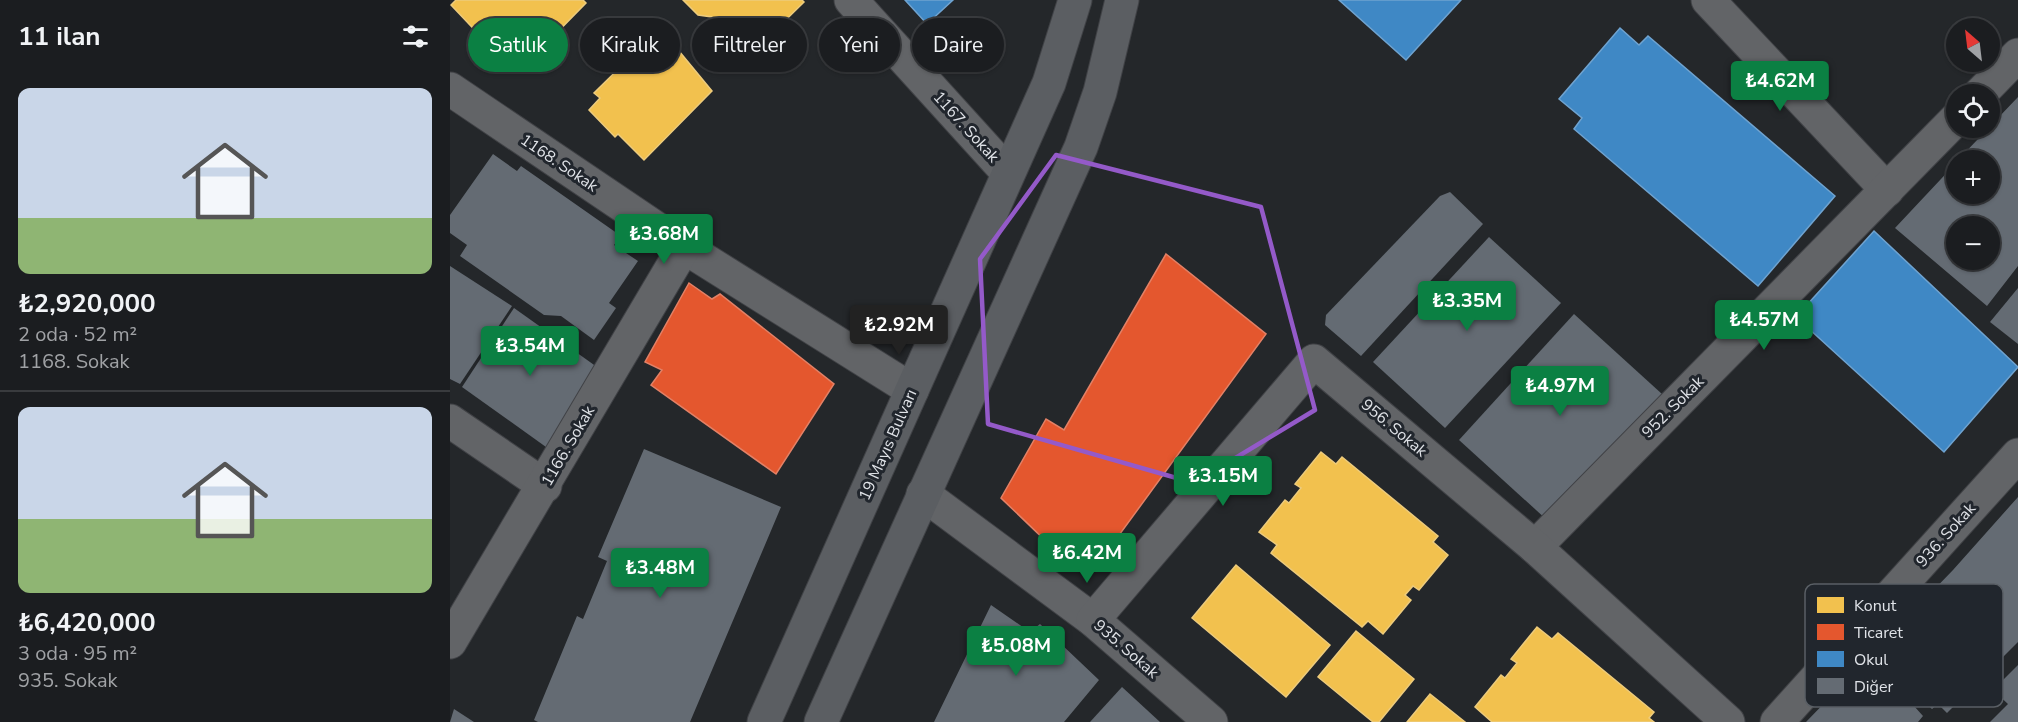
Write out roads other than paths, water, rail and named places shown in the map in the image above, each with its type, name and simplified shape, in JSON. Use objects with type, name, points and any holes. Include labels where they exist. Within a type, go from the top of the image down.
[{"type":"main road","name":"19 Mayıs Bulvarı","points":[[764,722],[1049,83],[1075,0]]},
{"type":"main road","points":[[821,722],[1081,147],[1100,92],[1122,0]]},
{"type":"street","name":"1167. Sokak","points":[[851,0],[1008,173]]},
{"type":"street","points":[[1708,0],[1887,190]]},
{"type":"street","points":[[1990,84],[2018,55]]},
{"type":"street","name":"1168. Sokak","points":[[450,89],[684,247],[912,390]]},
{"type":"street","name":"952. Sokak","points":[[1535,547],[1946,129]]},
{"type":"street","name":"1166. Sokak","points":[[450,642],[545,486],[684,247]]},
{"type":"street","name":"956. Sokak","points":[[1093,620],[1314,361],[1535,547],[1728,722]]},
{"type":"street","points":[[450,421],[545,486]]},
{"type":"street","name":"936. Sokak","points":[[1902,584],[2018,455]]},
{"type":"street","name":"935. Sokak","points":[[923,494],[1093,620],[1211,722]]},
{"type":"street","name":"936. Sokak","points":[[1777,722],[1805,691]]}]
